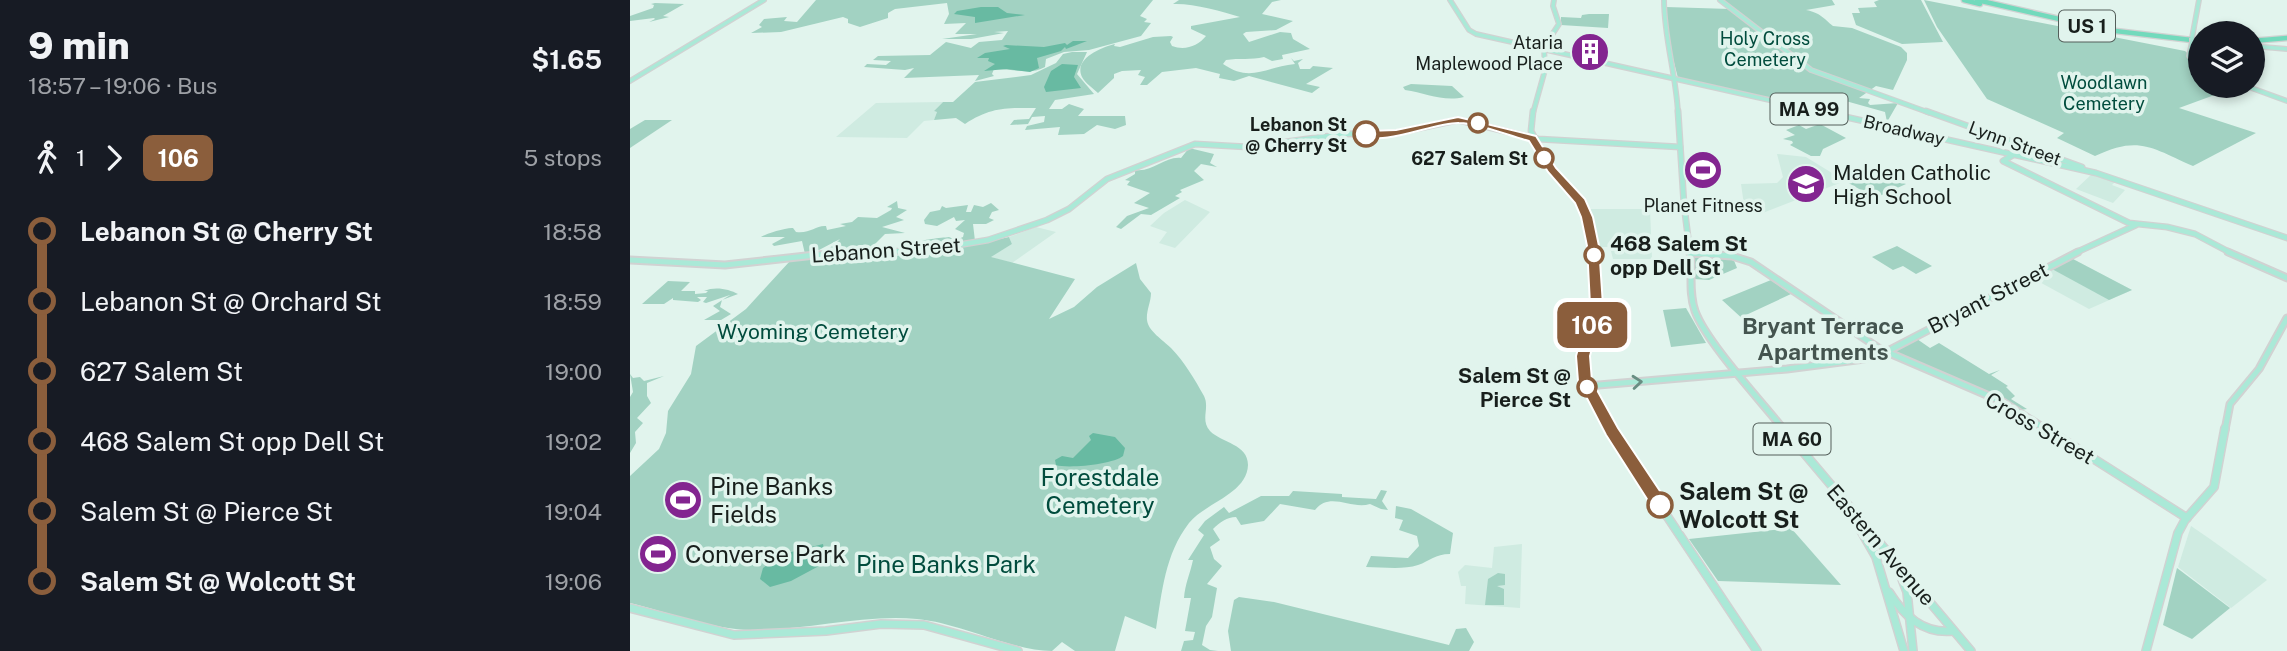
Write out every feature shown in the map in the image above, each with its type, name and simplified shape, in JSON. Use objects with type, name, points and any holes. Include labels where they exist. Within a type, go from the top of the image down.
[{"type":"highway","points":[[1964,0],[2056,20]]},
{"type":"highway","name":"US 1","points":[[1977,0],[2056,20],[2132,35],[2188,40]]},
{"type":"highway","name":"US 1","points":[[1983,0],[2101,28],[2188,39]]},
{"type":"highway","points":[[2265,42],[2287,39]]},
{"type":"main road","points":[[630,81],[764,0]]},
{"type":"main road","name":"Broadway","points":[[1450,0],[1471,32],[2013,155],[2078,167],[2287,238]]},
{"type":"main road","points":[[1554,0],[1559,23],[1546,41],[1545,70],[1532,116],[1533,139],[1552,170],[1581,202],[1587,217],[1593,246],[1597,305],[1583,356],[1587,386],[1627,456],[1757,651]]},
{"type":"main road","name":"Eastern Avenue","points":[[1664,0],[1664,29],[1675,79],[1690,253],[1689,286],[1694,309],[1740,374],[1844,503],[1971,651]]},
{"type":"main road","name":"Lynn Street","points":[[1720,0],[1811,70],[2078,167]]},
{"type":"main road","points":[[2195,21],[2199,0]]},
{"type":"main road","points":[[2265,45],[2287,49]]},
{"type":"main road","points":[[2265,93],[2287,101]]},
{"type":"main road","name":"Lebanon Street","points":[[630,260],[732,264],[827,254],[928,250],[988,240],[1015,233],[1055,217],[1105,181],[1192,144],[1248,148],[1344,134],[1396,133],[1457,120],[1481,123],[1533,139],[1680,147]]},
{"type":"main road","points":[[2013,155],[2003,161],[2136,225],[2167,227],[2195,234],[2255,266],[2287,278]]},
{"type":"main road","name":"Bryant Street","points":[[1587,386],[1740,374],[1864,359],[1886,352],[2085,248],[2136,225]]},
{"type":"main road","name":"Cross Street","points":[[1690,253],[1734,256],[1751,262],[1886,352],[2006,404],[2187,518]]},
{"type":"main road","points":[[2146,651],[2172,550],[2187,518],[2206,499],[2214,486],[2230,404],[2259,369],[2287,318]]},
{"type":"main road","name":"MA 60","points":[[1844,503],[1876,557],[1904,651]]},
{"type":"main road","points":[[1876,557],[1878,548],[1891,556]]},
{"type":"main road","name":"MA 60","points":[[1891,556],[1905,586],[1913,651]]},
{"type":"main road","name":"Eastern Avenue","points":[[1885,583],[1899,608],[1909,618],[1929,629],[1953,631]]},
{"type":"main road","points":[[630,608],[734,635],[827,631],[881,624],[925,625],[1018,651]]},
{"type":"main road","points":[[1911,639],[1916,630],[1929,629]]},
{"type":"shaded area","points":[[998,7],[1007,13],[1025,15],[975,23],[975,17],[954,14],[957,11]]},
{"type":"shaded area","points":[[1073,41],[1087,41],[1037,58],[1039,68],[1030,72],[1007,69],[984,71],[995,64],[988,61],[989,58],[977,58],[985,53],[1010,49],[1003,46],[1006,45],[1044,47],[1065,43],[1067,45]]},
{"type":"shaded area","points":[[1062,64],[1078,65],[1074,77],[1081,88],[1046,92],[1044,87],[1051,71]]},
{"type":"shaded area","points":[[943,102],[934,111],[937,112],[934,120],[924,121],[907,138],[836,137],[876,103]]},
{"type":"shaded area","name":"Malden Catholic High School","points":[[1777,154],[1806,157],[1845,181],[1760,214],[1745,212],[1741,184],[1777,183],[1783,177]]},
{"type":"shaded area","points":[[2092,174],[2116,181],[2112,185],[2125,190],[2113,203],[2076,189]]},
{"type":"shaded area","points":[[1185,200],[1210,212],[1175,248],[1159,243],[1167,232],[1150,226]]},
{"type":"shaded area","points":[[1590,209],[1650,209],[1652,259],[1613,259],[1610,247],[1597,247]]},
{"type":"shaded area","points":[[1036,227],[1056,232],[1012,263],[990,257],[1012,244],[1009,237]]},
{"type":"shaded area","points":[[2071,258],[2132,290],[2089,309],[2034,279]]},
{"type":"shaded area","points":[[1093,433],[1115,437],[1125,448],[1123,456],[1091,465],[1056,465],[1055,460],[1062,456],[1073,458],[1091,440],[1089,436]]},
{"type":"shaded area","points":[[2191,526],[2267,580],[2231,608],[2178,567]]},
{"type":"shaded area","points":[[823,544],[824,549],[816,565],[819,566],[791,581],[770,587],[760,579],[763,568],[783,554]]},
{"type":"shaded area","points":[[1522,544],[1520,608],[1465,604],[1466,586],[1461,586],[1458,572],[1465,565],[1492,568],[1494,547]]},
{"type":"green space","points":[[816,0],[1153,0],[1140,16],[1147,19],[1144,22],[1151,23],[1141,36],[1089,50],[1064,52],[1046,59],[1045,67],[1039,70],[994,69],[994,76],[975,81],[979,75],[904,78],[914,68],[905,70],[864,67],[867,64],[886,65],[891,61],[873,60],[878,56],[930,55],[946,42],[971,48],[979,42],[1002,40],[1008,31],[971,39],[942,39],[977,34],[955,34],[966,23],[944,24],[949,14],[947,3],[895,9],[888,13],[888,18],[860,27],[848,23],[848,19],[843,17],[781,32],[751,33],[762,27],[759,25],[764,19],[787,17],[784,21],[797,22]]},
{"type":"green space","points":[[1179,0],[1281,0],[1272,2],[1262,14],[1293,21],[1276,30],[1243,34],[1249,42],[1280,32],[1291,33],[1293,39],[1310,49],[1282,55],[1283,59],[1272,61],[1264,57],[1226,60],[1223,64],[1233,70],[1250,73],[1295,64],[1291,58],[1294,61],[1303,59],[1298,63],[1300,69],[1310,69],[1313,66],[1333,68],[1306,84],[1320,87],[1312,93],[1249,76],[1234,81],[1219,78],[1220,74],[1196,68],[1162,72],[1147,85],[1140,85],[1145,77],[1138,75],[1141,70],[1122,71],[1114,74],[1114,78],[1098,93],[1085,81],[1080,70],[1082,64],[1091,54],[1104,48],[1115,44],[1114,46],[1120,47],[1153,37],[1171,36],[1172,46],[1186,48],[1206,36],[1191,29],[1191,26],[1240,17],[1198,6],[1173,4]]},
{"type":"green space","name":"Holy Cross Cemetery","points":[[1724,0],[1832,0],[1835,5],[1806,10],[1818,14],[1833,26],[1852,28],[1901,47],[1907,53],[1907,60],[1893,90],[1876,86],[1859,98],[1870,99],[1870,105],[1898,103],[1887,122],[1885,112],[1835,98],[1800,106],[1678,78],[1666,31],[1666,7],[1730,9]]},
{"type":"green space","points":[[1921,0],[1943,42],[1902,44],[1856,25],[1852,13],[1860,13],[1858,8],[1877,7],[1874,2]]},
{"type":"green space","name":"Woodlawn Cemetery","points":[[1924,0],[2185,51],[2188,54],[2188,98],[2206,98],[2179,108],[2256,133],[2193,166],[2145,146],[2123,146],[2095,156],[2057,138],[2064,133],[1987,99],[1937,27]]},
{"type":"green space","points":[[651,4],[684,4],[663,16],[669,17],[649,22],[655,19],[630,21],[630,16],[653,8],[654,5]]},
{"type":"green space","points":[[1609,14],[1608,28],[1561,25],[1561,17],[1581,18],[1582,15]]},
{"type":"green space","points":[[1087,52],[1077,74],[1094,94],[1055,100],[1049,109],[1062,109],[1069,104],[1084,109],[1078,116],[1125,116],[1126,125],[1115,129],[1097,125],[1084,134],[1058,135],[1060,127],[1025,130],[1027,126],[1044,122],[1045,116],[1032,117],[1028,124],[1010,125],[1014,120],[1029,119],[1036,108],[999,110],[983,114],[965,124],[956,118],[934,120],[937,112],[934,111],[943,102],[953,102],[975,82],[1031,75],[1056,63],[1063,54]]},
{"type":"green space","points":[[1411,84],[1452,86],[1464,97],[1442,98],[1405,90],[1403,87]]},
{"type":"green space","points":[[645,120],[672,120],[630,148],[630,129]]},
{"type":"green space","points":[[1820,124],[1846,138],[1823,149],[1820,156],[1811,156],[1790,145],[1792,141],[1783,139],[1795,135],[1786,130],[1799,125],[1806,129]]},
{"type":"green space","points":[[1189,148],[1214,154],[1210,163],[1217,167],[1201,164],[1194,171],[1204,180],[1180,190],[1182,192],[1175,196],[1180,198],[1151,215],[1141,214],[1121,229],[1116,227],[1127,216],[1149,208],[1134,203],[1150,193],[1127,185],[1130,181],[1125,180],[1135,174],[1135,170],[1181,158]]},
{"type":"green space","points":[[1846,170],[1892,177],[1906,184],[1875,198],[1838,177]]},
{"type":"green space","points":[[897,201],[898,208],[907,210],[896,217],[904,220],[882,227],[905,233],[885,234],[868,251],[820,252],[840,239],[805,254],[802,241],[774,246],[772,244],[785,237],[761,237],[793,228],[796,232],[801,232],[826,226],[827,230],[846,226],[840,224],[852,222],[858,217],[877,218],[891,210],[892,208],[887,207]]},
{"type":"green space","points":[[991,203],[999,210],[992,212],[989,218],[994,220],[986,224],[973,224],[975,241],[947,246],[946,243],[916,244],[931,239],[949,237],[956,240],[963,237],[964,233],[955,229],[965,220],[956,221],[954,217],[937,226],[925,224],[924,220],[930,212],[940,210],[942,206],[946,208],[968,205],[966,212],[971,212],[974,205],[983,207]]},
{"type":"green space","points":[[1009,237],[1012,244],[991,257],[1075,279],[1049,319],[1074,307],[1097,287],[1136,263],[1140,279],[1151,293],[1147,317],[1150,328],[1176,353],[1204,396],[1207,427],[1215,435],[1239,448],[1247,458],[1246,475],[1241,483],[1196,516],[1181,535],[1166,574],[1156,629],[1125,616],[1115,651],[1075,651],[1062,642],[1052,651],[1020,647],[951,626],[917,619],[876,619],[751,630],[705,623],[630,603],[630,476],[659,449],[666,433],[668,411],[691,374],[696,346],[746,309],[790,261],[795,259],[906,255]]},
{"type":"green space","points":[[1897,246],[1932,266],[1916,274],[1903,266],[1893,270],[1872,257]]},
{"type":"green space","points":[[1695,258],[1733,258],[1737,268],[1709,280],[1694,279]]},
{"type":"green space","points":[[2071,258],[2132,290],[2109,300],[2052,269]]},
{"type":"green space","points":[[1771,280],[1791,294],[1746,315],[1749,319],[1745,321],[1722,300]]},
{"type":"green space","points":[[668,281],[690,282],[681,291],[695,291],[695,294],[717,288],[738,294],[706,303],[703,302],[707,297],[697,297],[701,300],[698,302],[673,298],[664,304],[642,304]]},
{"type":"green space","points":[[722,300],[720,307],[731,314],[721,320],[704,320],[720,311],[713,306]]},
{"type":"green space","points":[[1686,308],[1706,343],[1671,347],[1663,310]]},
{"type":"green space","points":[[1917,339],[1930,348],[1939,343],[1989,374],[2000,370],[1991,375],[2008,386],[2006,387],[2015,396],[2011,399],[2027,409],[2020,410],[1897,354],[1896,350]]},
{"type":"green space","points":[[630,374],[633,378],[640,377],[644,381],[664,376],[647,383],[647,396],[651,403],[637,418],[643,423],[635,432],[636,443],[630,453],[630,397],[633,392]]},
{"type":"green space","points":[[1381,490],[1387,491],[1382,501],[1388,510],[1370,504],[1356,505],[1334,501],[1315,510],[1280,504],[1264,521],[1241,525],[1236,517],[1218,524],[1213,529],[1220,540],[1210,547],[1214,559],[1222,566],[1207,584],[1217,588],[1212,617],[1206,626],[1202,645],[1218,651],[1181,651],[1184,641],[1193,640],[1195,632],[1185,631],[1191,598],[1184,598],[1193,560],[1188,560],[1204,535],[1198,530],[1205,521],[1224,507],[1229,513],[1261,496],[1289,496],[1293,491],[1376,499]]},
{"type":"green space","points":[[1396,506],[1411,509],[1453,533],[1450,554],[1436,556],[1412,567],[1366,567],[1371,556],[1408,558],[1419,546],[1417,536],[1399,530],[1403,520],[1395,518]]},
{"type":"green space","points":[[1791,528],[1841,585],[1718,581],[1689,539]]},
{"type":"green space","points":[[2177,568],[2230,608],[2192,639],[2163,625]]},
{"type":"green space","points":[[1498,573],[1505,574],[1505,585],[1497,586],[1504,589],[1504,605],[1485,605],[1488,579]]},
{"type":"green space","points":[[1239,597],[1274,602],[1449,645],[1456,629],[1466,628],[1474,642],[1469,651],[1231,651],[1228,631],[1234,600]]},
{"type":"bus line","name":"106","points":[[1366,134],[1396,133],[1458,120],[1481,123],[1533,139],[1552,170],[1581,202],[1587,217],[1593,246],[1597,305],[1583,356],[1585,381],[1612,431],[1660,505]]},
{"type":"place","name":"Ataria Maplewood Place","points":[[1590,52]]},
{"type":"place","name":"Lebanon St @ Cherry St","points":[[1366,134]]},
{"type":"place","name":"627 Salem St","points":[[1544,158]]},
{"type":"place","name":"Planet Fitness","points":[[1703,170]]},
{"type":"place","name":"Malden Catholic High School","points":[[1806,184]]},
{"type":"place","name":"468 Salem St opp Dell St","points":[[1594,255]]},
{"type":"place","name":"Salem St @ Pierce St","points":[[1587,387]]},
{"type":"place","name":"Pine Banks Fields","points":[[683,500]]},
{"type":"place","name":"Salem St @ Wolcott St","points":[[1660,505]]},
{"type":"place","name":"Converse Park","points":[[658,554]]},
{"type":"district","name":"Bryant Terrace Apartments","points":[[1823,338]]},
{"type":"park label","name":"Wyoming Cemetery","points":[[813,331]]},
{"type":"park label","name":"Forestdale Cemetery","points":[[1100,491]]},
{"type":"park label","name":"Pine Banks Park","points":[[946,564]]}]
